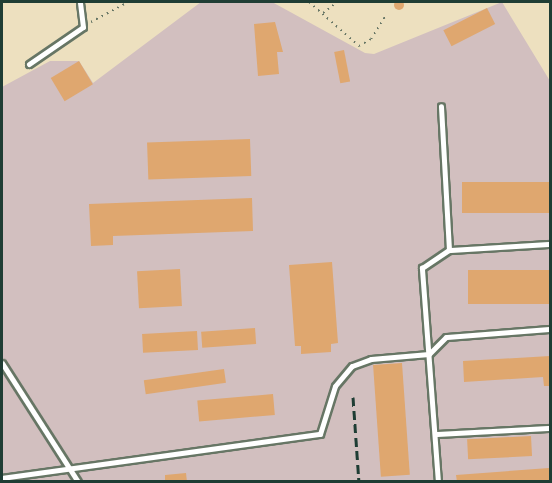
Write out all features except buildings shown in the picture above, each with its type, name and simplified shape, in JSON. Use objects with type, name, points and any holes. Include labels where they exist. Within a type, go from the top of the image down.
[{"type":"lane","points":[[29,64],[83,27],[80,2]]},
{"type":"lane","points":[[441,106],[449,250]]},
{"type":"lane","points":[[438,482],[422,268],[449,250],[550,244]]},
{"type":"lane","points":[[2,478],[320,434],[335,386],[352,366],[371,359],[429,354],[446,337],[550,329]]},
{"type":"lane","points":[[2,363],[78,482]]},
{"type":"lane","points":[[435,435],[550,428]]},
{"type":"path","points":[[83,27],[128,2]]},
{"type":"path","points":[[309,2],[359,46],[371,39],[385,16]]},
{"type":"path","points":[[323,13],[337,2]]},
{"type":"shaded area","points":[[201,2],[272,2],[365,53],[374,54],[502,2],[550,81],[550,481],[2,482],[2,87],[50,61],[79,61],[93,83]]},
{"type":"railway","points":[[353,397],[359,482]]}]
